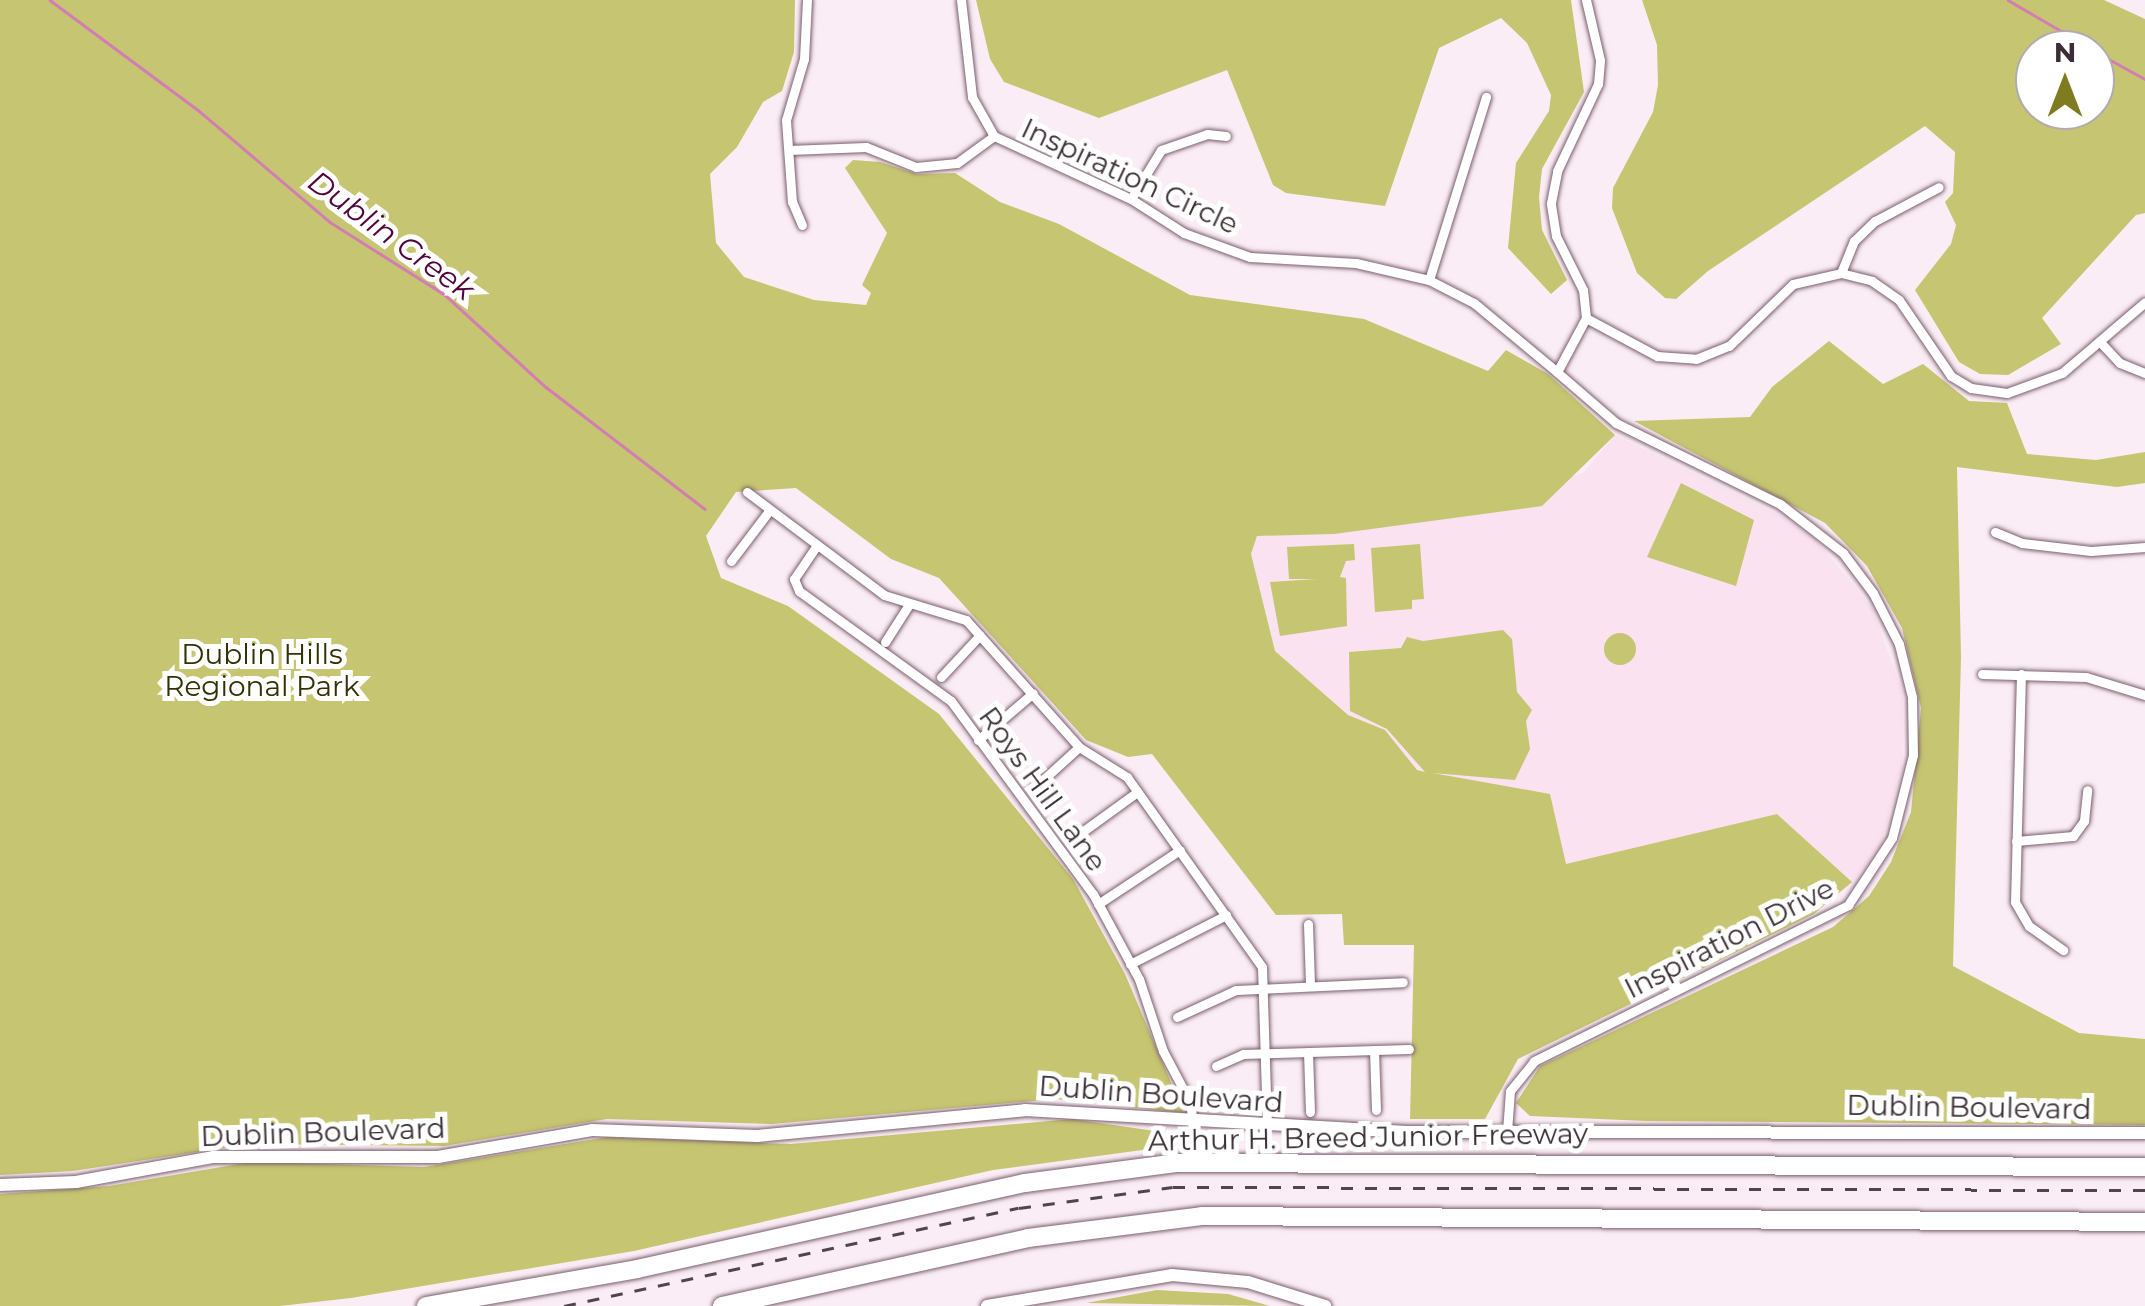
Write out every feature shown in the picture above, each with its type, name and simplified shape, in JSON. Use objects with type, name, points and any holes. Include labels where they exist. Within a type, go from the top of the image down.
[{"type":"highway","name":"Arthur H. Breed Junior Freeway","points":[[426,1306],[601,1276],[1025,1183],[1176,1163],[2145,1167]]},
{"type":"highway","points":[[722,1306],[1028,1238],[1202,1216],[2145,1222]]},
{"type":"street","points":[[802,225],[792,202],[786,120],[804,59],[807,0]]},
{"type":"street","name":"Inspiration Circle","points":[[960,0],[972,97],[994,136],[1131,199],[1184,234],[1250,257],[1356,262],[1428,280],[1474,303],[1557,372]]},
{"type":"street","points":[[1557,372],[1586,318],[1583,290],[1556,236],[1552,203],[1557,171],[1598,84],[1600,60],[1586,0]]},
{"type":"street","points":[[1428,280],[1486,96]]},
{"type":"street","points":[[1131,199],[1162,150],[1207,134],[1226,136]]},
{"type":"street","points":[[789,150],[866,147],[916,167],[957,163],[994,136]]},
{"type":"street","points":[[1841,273],[1854,241],[1875,222],[1939,187]]},
{"type":"street","points":[[1586,318],[1658,356],[1696,359],[1728,346],[1793,284],[1841,273],[1892,293],[1942,368],[1984,391],[2032,388],[2102,344],[2145,302]]},
{"type":"street","points":[[2102,344],[2120,363],[2145,373]]},
{"type":"street","name":"Inspiration Drive","points":[[1507,1131],[1510,1091],[1530,1063],[1848,904],[1892,838],[1914,745],[1899,644],[1873,593],[1843,553],[1780,504],[1616,423],[1557,372]]},
{"type":"street","points":[[747,492],[817,546],[908,606],[966,620],[1079,747],[1127,776],[1262,968],[1268,1126]]},
{"type":"street","points":[[731,561],[769,511]]},
{"type":"street","points":[[1995,532],[2022,543],[2091,552],[2145,547]]},
{"type":"street","name":"Roys Hill Lane","points":[[817,546],[794,579],[799,591],[951,702],[1098,904],[1130,964],[1163,1051],[1190,1102],[1193,1123]]},
{"type":"street","points":[[885,642],[908,606]]},
{"type":"street","points":[[941,677],[980,635]]},
{"type":"street","points":[[1982,674],[2086,677],[2145,695]]},
{"type":"street","points":[[2021,674],[2018,909],[2034,931],[2063,950]]},
{"type":"street","points":[[978,740],[1033,694]]},
{"type":"street","points":[[1034,788],[1079,747]]},
{"type":"street","points":[[2016,841],[2073,836],[2084,821],[2088,790]]},
{"type":"street","points":[[1071,840],[1137,792]]},
{"type":"street","points":[[1098,904],[1180,850]]},
{"type":"street","points":[[1130,964],[1226,915]]},
{"type":"street","points":[[1308,924],[1310,985]]},
{"type":"street","points":[[1178,1017],[1236,990],[1403,982]]},
{"type":"street","points":[[1216,1066],[1243,1054],[1409,1049]]},
{"type":"street","points":[[1374,1050],[1376,1110]]},
{"type":"street","points":[[1308,1052],[1310,1112]]},
{"type":"street","name":"Dublin Boulevard","points":[[0,1185],[76,1182],[214,1157],[438,1157],[592,1130],[757,1136],[1058,1110],[1268,1126],[1507,1131],[2145,1133]]},
{"type":"street","points":[[986,1306],[1172,1274],[1248,1282],[1325,1306]]},
{"type":"shaded area","points":[[1615,435],[1779,515],[1815,539],[1872,608],[1903,693],[1902,769],[1881,845],[1852,882],[1777,814],[1566,865],[1550,795],[1417,770],[1385,730],[1348,715],[1275,651],[1251,554],[1257,536],[1334,534],[1583,473]]},
{"type":"green space","name":"Dublin Hills Regional Park","points":[[0,0],[795,0],[794,52],[782,91],[763,102],[737,147],[710,174],[716,243],[744,277],[814,300],[866,305],[871,293],[862,285],[887,233],[845,168],[853,160],[880,162],[917,174],[955,173],[1000,202],[1059,224],[1190,295],[1364,319],[1488,371],[1506,350],[1548,374],[1615,435],[1542,506],[1334,534],[1257,536],[1251,554],[1275,651],[1348,715],[1385,730],[1417,770],[1425,772],[1387,729],[1350,711],[1349,652],[1401,648],[1407,637],[1423,641],[1503,630],[1512,639],[1517,692],[1532,710],[1526,721],[1530,749],[1515,780],[1433,773],[1550,794],[1566,864],[1777,814],[1852,882],[1814,914],[1518,1059],[1485,1119],[1410,1119],[1414,945],[1344,945],[1342,914],[1276,915],[1152,754],[1128,757],[1086,740],[939,578],[891,559],[796,488],[736,492],[706,536],[721,578],[788,606],[939,714],[1073,879],[1125,974],[1184,1113],[1055,1099],[772,1124],[607,1119],[444,1146],[249,1144],[73,1171],[0,1175]]},
{"type":"green space","points":[[976,0],[1571,0],[1584,92],[1542,169],[1539,197],[1542,230],[1567,280],[1551,294],[1508,248],[1516,163],[1549,111],[1551,95],[1527,43],[1501,18],[1439,48],[1385,206],[1286,193],[1273,185],[1227,70],[1099,118],[1004,82],[990,59]]},
{"type":"green space","points":[[1642,0],[2104,0],[2145,19],[2145,213],[2136,215],[2042,318],[2061,344],[2008,375],[1980,374],[1959,362],[1915,290],[1951,244],[1956,225],[1945,202],[1953,193],[1955,152],[1925,126],[1708,271],[1676,299],[1665,298],[1637,273],[1612,208],[1613,188],[1653,112],[1658,85],[1657,45]]},
{"type":"green space","points":[[1829,341],[1883,384],[1923,364],[1969,401],[2007,403],[2027,454],[2096,460],[2145,452],[2145,483],[2117,487],[1957,467],[1961,657],[1953,966],[2079,1033],[2145,1039],[2145,1125],[1646,1121],[1530,1116],[1516,1103],[1540,1066],[1833,927],[1869,896],[1891,862],[1911,812],[1921,708],[1902,628],[1867,566],[1825,523],[1634,421],[1750,417],[1772,387]]},
{"type":"green space","points":[[1681,483],[1754,520],[1736,586],[1647,557]]},
{"type":"green space","points":[[1354,544],[1355,560],[1346,561],[1340,577],[1346,578],[1347,626],[1280,636],[1270,582],[1317,579],[1289,579],[1287,547]]},
{"type":"green space","points":[[1420,544],[1424,599],[1412,600],[1412,609],[1375,612],[1371,548]]},
{"type":"green space","points":[[1620,633],[1632,637],[1636,649],[1632,661],[1620,665],[1608,661],[1604,649],[1608,637]]},
{"type":"green space","points":[[1072,1119],[1217,1140],[993,1170],[634,1251],[351,1298],[280,1306],[0,1306],[0,1194],[109,1186],[251,1162],[424,1167],[608,1137],[791,1144]]},
{"type":"green space","points":[[1157,1290],[1228,1294],[1270,1306],[1086,1303]]},
{"type":"waterway","name":"Dublin Creek","points":[[50,0],[198,110],[330,222],[444,294],[546,387],[705,509]]},
{"type":"waterway","points":[[2008,0],[2060,30]]},
{"type":"waterway","points":[[2115,62],[2145,79]]},
{"type":"railway","points":[[564,1306],[1019,1208],[1173,1187],[2145,1190]]}]
